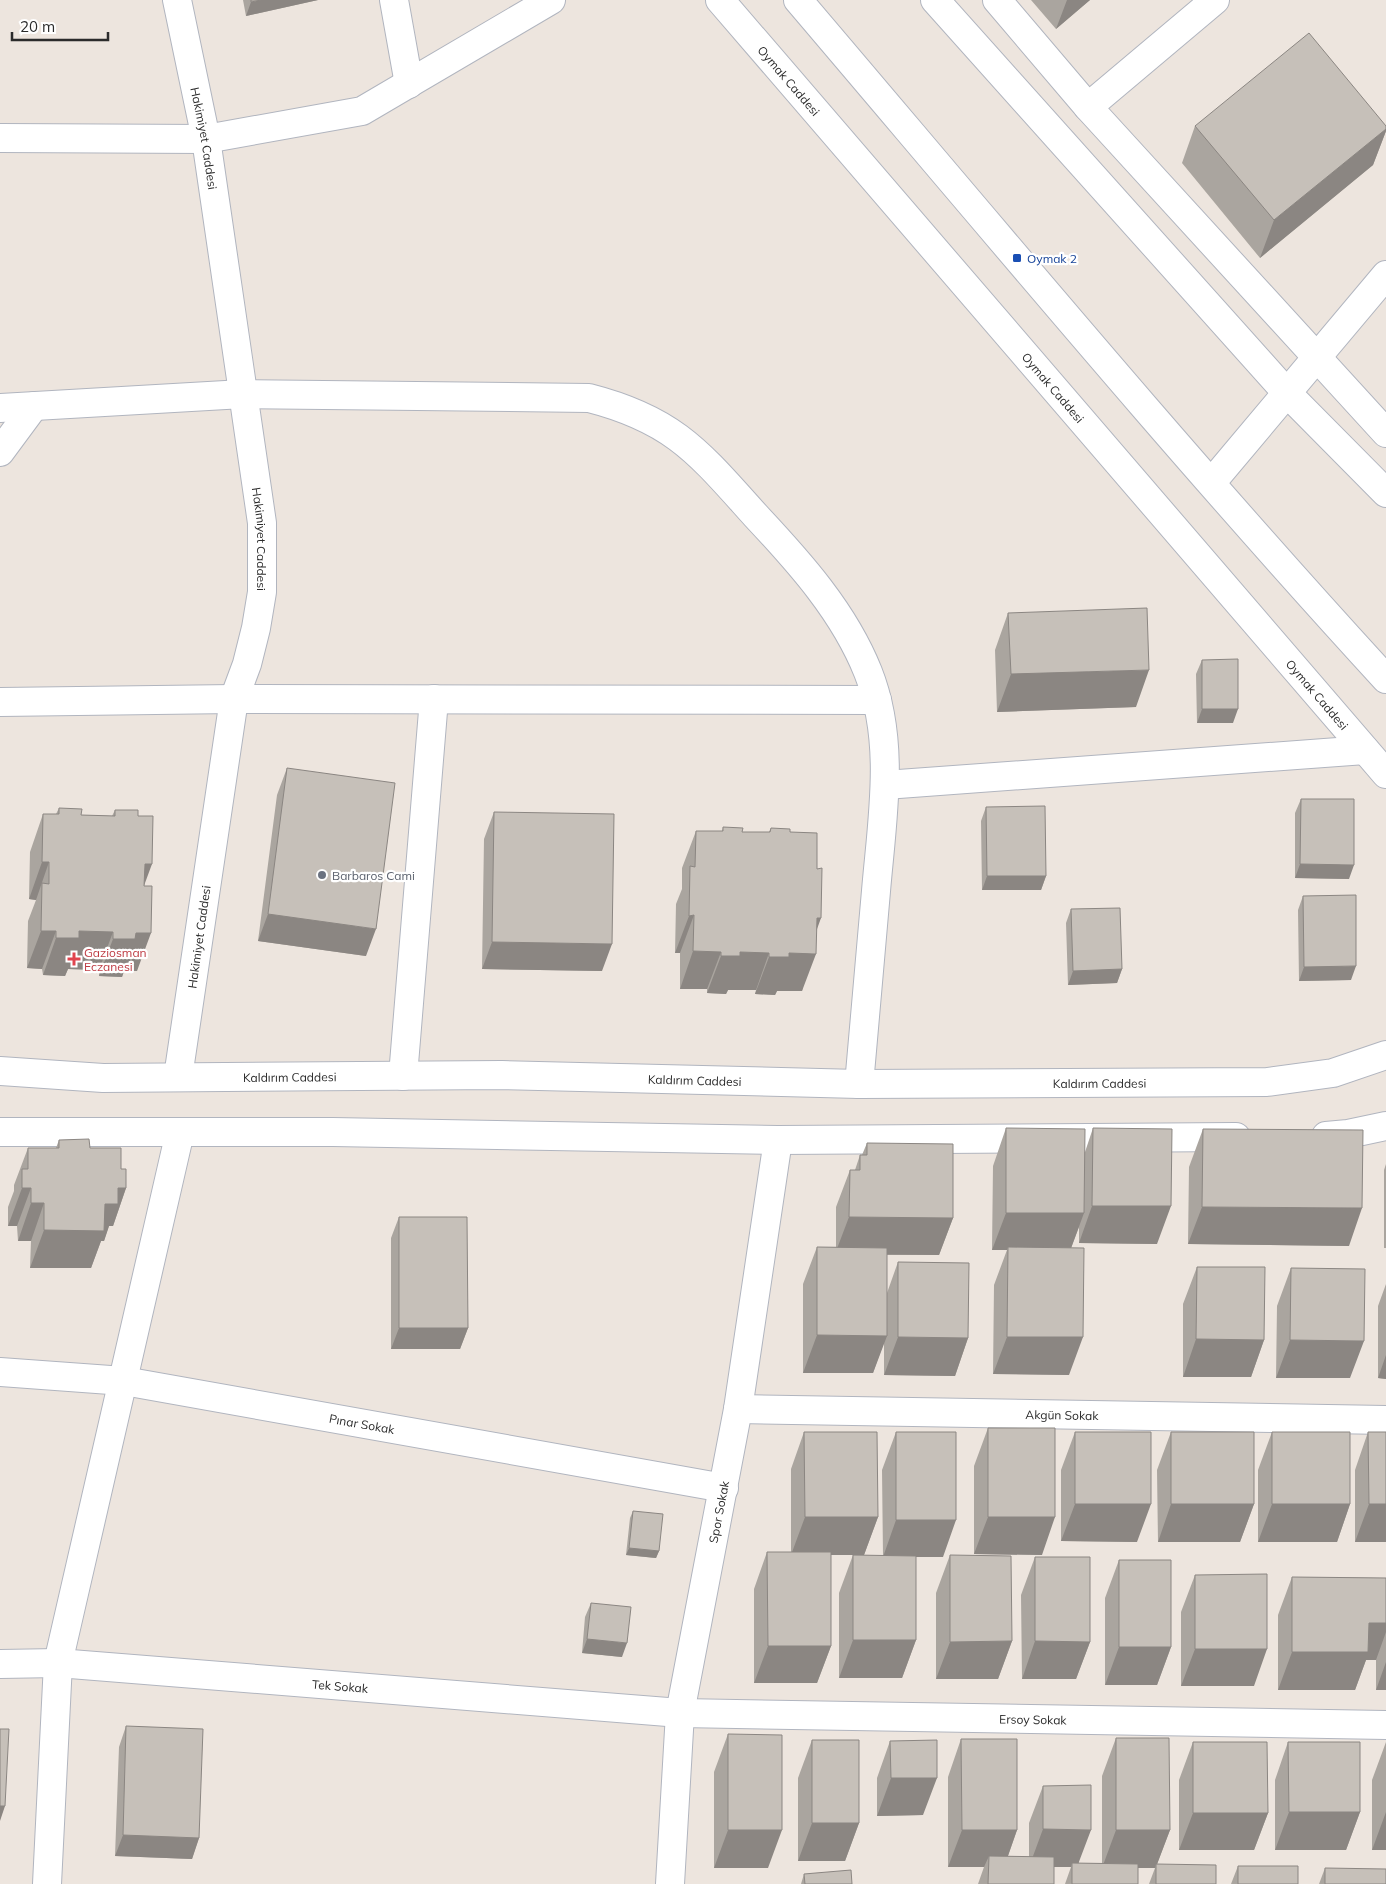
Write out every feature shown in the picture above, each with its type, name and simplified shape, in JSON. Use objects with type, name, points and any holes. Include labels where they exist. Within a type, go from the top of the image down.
[{"type":"street","name":"Hakimiyet Caddesi","points":[[177,0],[206,139],[262,523],[264,558],[262,592],[256,628],[247,664],[234,699],[178,1077]]},
{"type":"street","points":[[394,0],[409,84]]},
{"type":"street","points":[[0,138],[206,139],[362,111],[551,0]]},
{"type":"street","name":"Oymak Caddesi","points":[[720,0],[1386,774]]},
{"type":"street","points":[[798,0],[1017,258],[1386,679]]},
{"type":"street","points":[[935,0],[1287,392],[1386,493]]},
{"type":"street","points":[[997,0],[1088,107],[1386,433]]},
{"type":"street","points":[[1088,107],[1214,0]]},
{"type":"street","points":[[1212,482],[1386,275]]},
{"type":"street","points":[[0,408],[244,394],[589,398],[619,406],[654,421],[697,451],[715,469],[838,612],[858,650],[877,700],[884,738],[885,785],[859,1084]]},
{"type":"street","points":[[0,452],[34,406]]},
{"type":"street","points":[[0,702],[234,699],[877,700]]},
{"type":"street","points":[[403,1076],[434,700]]},
{"type":"street","points":[[885,785],[1365,750]]},
{"type":"street","name":"Kaldırım Caddesi","points":[[0,1071],[103,1078],[502,1075],[859,1084],[1268,1082],[1333,1073],[1386,1055]]},
{"type":"street","points":[[1305,1137],[1348,1134],[1386,1126]]},
{"type":"street","points":[[0,1132],[333,1132],[778,1140],[1257,1137]]},
{"type":"street","points":[[46,1884],[58,1662],[180,1132]]},
{"type":"street","name":"Spor Sokak","points":[[670,1884],[680,1713],[738,1410],[778,1140]]},
{"type":"street","name":"Pınar Sokak","points":[[0,1372],[124,1381],[724,1488]]},
{"type":"street","name":"Akgün Sokak","points":[[738,1410],[1386,1420]]},
{"type":"street","name":"Tek Sokak","points":[[0,1664],[58,1662],[680,1713]]},
{"type":"street","name":"Ersoy Sokak","points":[[680,1713],[1386,1725]]},
{"type":"building","points":[[1309,33],[1386,126],[1386,129],[1274,220],[1195,126]]},
{"type":"building","points":[[1147,608],[1149,670],[1011,674],[1008,613]]},
{"type":"building","points":[[1238,659],[1238,709],[1202,709],[1202,660]]},
{"type":"building","name":"Barbaros Cami","points":[[287,768],[395,783],[376,929],[268,914]]},
{"type":"building","points":[[1301,799],[1354,799],[1354,865],[1300,864]]},
{"type":"building","points":[[1045,806],[1046,876],[987,876],[986,807]]},
{"type":"building","points":[[59,808],[82,809],[81,815],[115,816],[115,810],[138,810],[138,816],[153,816],[152,864],[145,864],[144,886],[152,886],[151,933],[136,933],[135,939],[113,939],[113,932],[79,931],[79,938],[56,938],[56,931],[41,931],[42,883],[49,884],[49,862],[42,862],[43,814],[59,814]]},
{"type":"building","points":[[494,812],[614,814],[612,944],[492,942]]},
{"type":"building","points":[[723,827],[743,828],[742,832],[770,832],[771,828],[790,829],[790,832],[817,833],[817,869],[822,868],[821,918],[817,918],[816,954],[789,953],[789,957],[769,957],[769,953],[740,952],[740,956],[721,956],[721,952],[693,951],[694,915],[689,916],[690,866],[695,867],[696,831],[723,831]]},
{"type":"building","points":[[1356,895],[1356,966],[1304,967],[1303,896]]},
{"type":"building","points":[[1120,908],[1122,969],[1073,971],[1071,909]]},
{"type":"building","points":[[1006,1128],[1085,1129],[1084,1213],[1006,1213]]},
{"type":"building","points":[[1093,1128],[1172,1129],[1171,1206],[1092,1206]]},
{"type":"building","points":[[1203,1129],[1363,1130],[1362,1208],[1202,1207]]},
{"type":"building","points":[[89,1139],[90,1148],[121,1148],[121,1169],[126,1169],[126,1188],[118,1188],[118,1204],[105,1204],[104,1231],[44,1230],[44,1203],[31,1203],[31,1188],[22,1188],[22,1169],[28,1169],[28,1148],[59,1148],[59,1140]]},
{"type":"building","points":[[867,1143],[953,1144],[953,1218],[849,1217],[850,1170],[860,1170],[860,1155],[867,1155]]},
{"type":"building","points":[[399,1217],[467,1217],[468,1328],[399,1328]]},
{"type":"building","points":[[817,1247],[887,1248],[887,1336],[817,1335]]},
{"type":"building","points":[[1008,1247],[1084,1248],[1083,1337],[1007,1337]]},
{"type":"building","points":[[898,1262],[969,1263],[968,1338],[898,1337]]},
{"type":"building","points":[[1197,1267],[1265,1267],[1264,1340],[1196,1339]]},
{"type":"building","points":[[1291,1268],[1365,1269],[1364,1341],[1290,1340]]},
{"type":"building","points":[[988,1428],[1055,1428],[1055,1517],[988,1517]]},
{"type":"building","points":[[804,1432],[877,1432],[878,1517],[805,1517]]},
{"type":"building","points":[[896,1432],[956,1432],[956,1520],[896,1520]]},
{"type":"building","points":[[1075,1432],[1151,1432],[1151,1504],[1075,1504]]},
{"type":"building","points":[[1171,1432],[1254,1432],[1254,1504],[1171,1504]]},
{"type":"building","points":[[1272,1432],[1350,1432],[1350,1504],[1272,1504]]},
{"type":"building","points":[[1368,1432],[1386,1432],[1386,1504],[1369,1504]]},
{"type":"building","points":[[633,1511],[663,1514],[659,1551],[629,1548]]},
{"type":"building","points":[[767,1552],[831,1552],[831,1646],[768,1646]]},
{"type":"building","points":[[853,1555],[916,1556],[916,1640],[853,1640]]},
{"type":"building","points":[[950,1555],[1011,1556],[1012,1641],[950,1642]]},
{"type":"building","points":[[1035,1557],[1090,1557],[1090,1642],[1035,1641]]},
{"type":"building","points":[[1119,1560],[1171,1560],[1171,1647],[1119,1647]]},
{"type":"building","points":[[1267,1574],[1267,1649],[1195,1649],[1195,1575]]},
{"type":"building","points":[[1292,1577],[1386,1578],[1386,1623],[1369,1623],[1368,1652],[1292,1652]]},
{"type":"building","points":[[591,1603],[631,1607],[627,1643],[587,1639]]},
{"type":"building","points":[[126,1726],[203,1729],[199,1838],[123,1835]]},
{"type":"building","points":[[0,1729],[9,1729],[5,1806],[0,1806]]},
{"type":"building","points":[[728,1734],[782,1735],[782,1830],[728,1830]]},
{"type":"building","points":[[1116,1738],[1169,1738],[1170,1830],[1116,1830]]},
{"type":"building","points":[[961,1739],[1017,1739],[1017,1830],[962,1830]]},
{"type":"building","points":[[812,1740],[859,1740],[859,1823],[812,1823]]},
{"type":"building","points":[[937,1740],[937,1778],[891,1778],[890,1741]]},
{"type":"building","points":[[1193,1742],[1267,1742],[1268,1813],[1193,1813]]},
{"type":"building","points":[[1288,1742],[1360,1742],[1360,1812],[1289,1812]]},
{"type":"building","points":[[1091,1785],[1091,1830],[1043,1829],[1043,1786]]},
{"type":"building","points":[[989,1856],[1054,1857],[1054,1884],[988,1884]]},
{"type":"building","points":[[1072,1863],[1138,1864],[1138,1884],[1072,1884]]},
{"type":"building","points":[[1156,1864],[1216,1865],[1216,1884],[1156,1884]]},
{"type":"building","points":[[1238,1866],[1298,1866],[1298,1884],[1238,1884]]},
{"type":"building","points":[[1325,1868],[1386,1869],[1386,1884],[1325,1884]]},
{"type":"building","points":[[851,1870],[852,1884],[805,1884],[804,1874]]},
{"type":"place","name":"Oymak 2","points":[[1017,258]]},
{"type":"place","name":"Barbaros Cami","points":[[322,875]]},
{"type":"place","name":"Gaziosman Eczanesi","points":[[74,959]]}]
